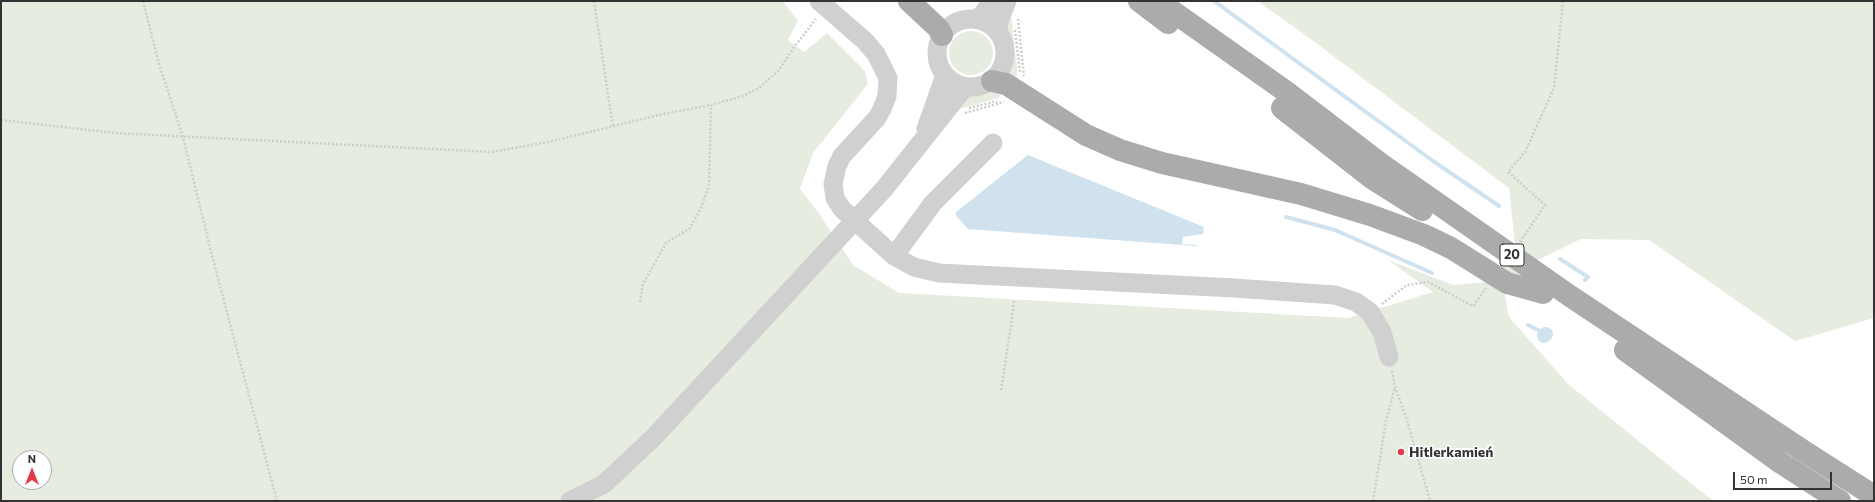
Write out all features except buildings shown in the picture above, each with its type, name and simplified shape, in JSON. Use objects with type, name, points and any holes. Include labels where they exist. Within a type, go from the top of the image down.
[{"type":"main road","points":[[909,1],[938,28],[942,35]]},
{"type":"main road","name":"20","points":[[1139,1],[1296,119],[1373,180],[1417,206],[1543,294],[1637,357],[1782,463],[1840,501]]},
{"type":"main road","name":"20","points":[[1158,1],[1288,93],[1381,164],[1570,296],[1804,452],[1874,496]]},
{"type":"main road","points":[[992,81],[1006,84],[1086,134],[1120,150],[1162,163],[1301,194],[1356,210],[1424,235],[1451,248],[1507,283],[1543,294]]},
{"type":"street","points":[[976,19],[982,16],[992,1]]},
{"type":"street","points":[[1006,29],[999,21],[1007,1]]},
{"type":"street","points":[[822,4],[866,42],[876,54],[888,78],[887,96],[882,109],[877,118],[842,156],[833,177],[833,184],[835,198],[842,209],[894,256],[914,267],[939,273],[1323,293],[1335,295],[1356,302],[1370,312],[1382,332],[1390,357]]},
{"type":"street","points":[[965,19],[976,19],[989,25],[1006,29],[1004,41],[1006,58],[999,74],[992,81],[977,88],[965,87],[951,82],[939,66],[937,54],[938,43],[942,35],[954,24],[965,19]]},
{"type":"street","points":[[921,141],[945,75]]},
{"type":"street","points":[[570,501],[604,484],[654,437],[894,176],[921,141],[945,114],[965,87]]},
{"type":"street","points":[[894,256],[933,203],[993,143]]},
{"type":"path","points":[[143,1],[160,64],[183,137],[210,248],[277,501]]},
{"type":"path","points":[[594,1],[613,127]]},
{"type":"path","points":[[1517,246],[1545,205],[1508,172],[1525,152],[1554,88],[1562,1]]},
{"type":"path","points":[[1,120],[115,133],[492,152],[613,127],[663,114],[711,105],[743,96],[759,88],[779,70],[822,4]]},
{"type":"path","points":[[1017,17],[1023,81]]},
{"type":"path","points":[[1006,29],[1020,70],[1018,76]]},
{"type":"path","points":[[640,302],[643,284],[666,243],[690,228],[702,208],[709,186],[711,105]]},
{"type":"path","points":[[1370,312],[1407,285],[1428,282],[1473,306],[1487,286]]},
{"type":"path","points":[[1001,390],[1014,300]]},
{"type":"path","points":[[1373,501],[1386,421],[1395,387],[1408,420],[1430,501]]},
{"type":"shaded area","points":[[1,1],[783,1],[798,21],[788,40],[804,52],[827,33],[865,71],[868,84],[813,153],[800,189],[820,215],[853,265],[899,293],[1348,318],[1433,292],[1388,260],[1453,285],[1487,282],[1515,244],[1509,188],[1304,34],[1257,1],[1874,1],[1874,318],[1795,341],[1649,240],[1581,239],[1532,263],[1505,296],[1509,317],[1568,384],[1713,501],[1,501]]},
{"type":"shaded area","points":[[1010,6],[1017,69],[1017,75],[1013,80],[1006,73],[1011,60],[1010,47],[1006,33]]},
{"type":"shaded area","points":[[971,31],[983,35],[989,41],[993,53],[989,65],[983,71],[971,75],[959,71],[953,65],[949,53],[953,41],[959,35]]},
{"type":"shaded area","points":[[990,89],[1006,90],[998,98],[952,111],[972,93]]},
{"type":"water","points":[[1028,155],[1204,227],[1203,234],[1183,237],[1182,244],[1198,245],[1195,246],[968,229],[956,216],[956,212]]},
{"type":"waterway","points":[[1214,1],[1433,161],[1499,206]]},
{"type":"waterway","points":[[1286,217],[1335,230],[1432,273]]},
{"type":"waterway","points":[[1560,259],[1588,277],[1585,280]]},
{"type":"waterway","points":[[1528,325],[1546,334],[1547,332]]},
{"type":"place","name":"Hitlerkamień","points":[[1401,452]]}]
